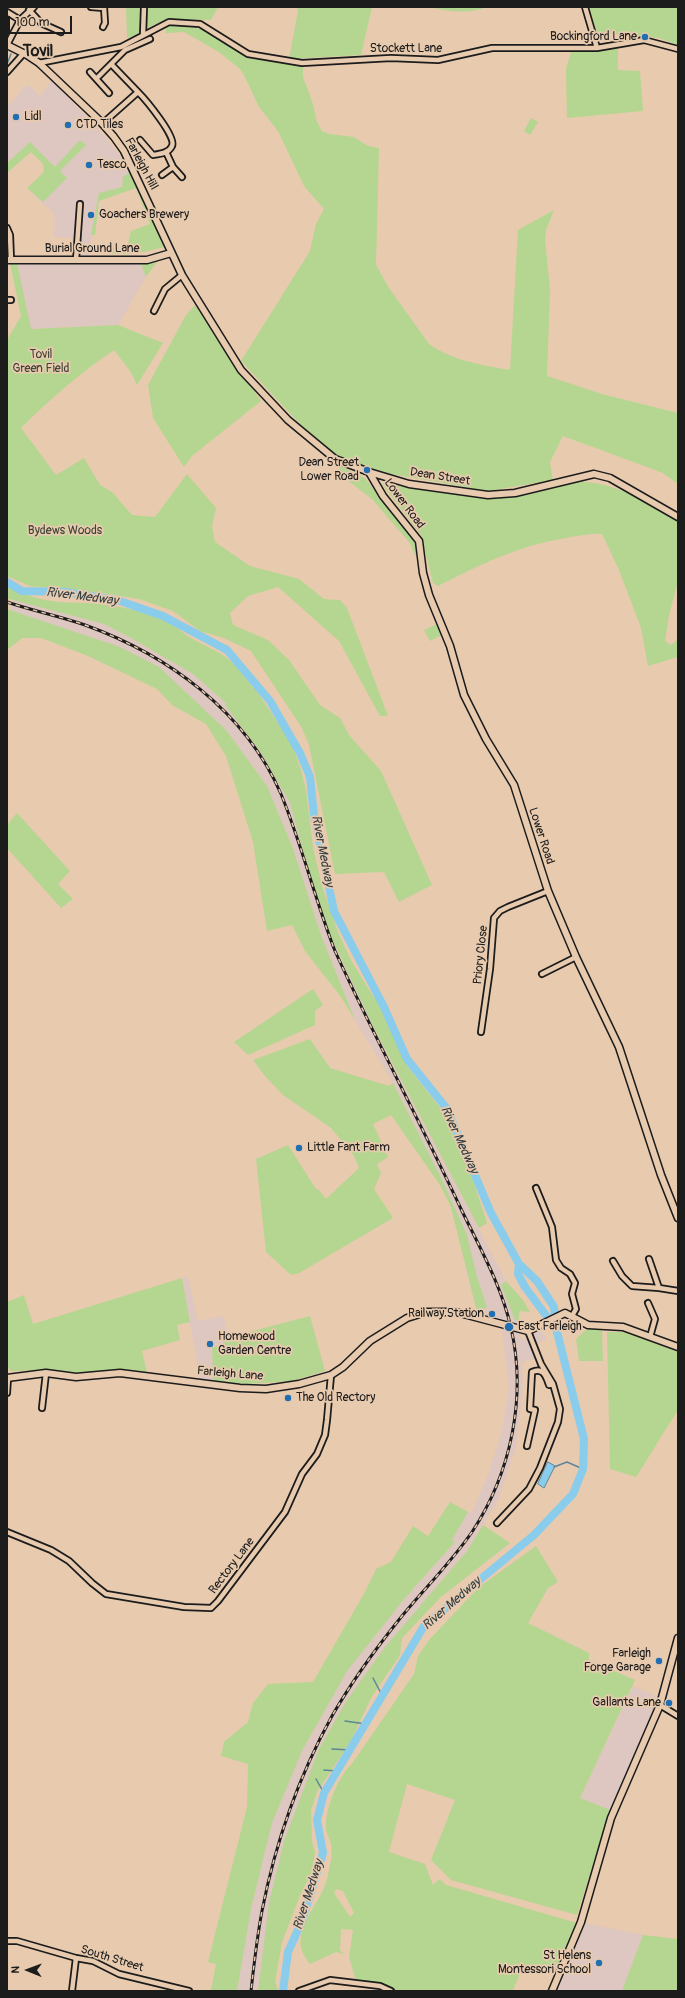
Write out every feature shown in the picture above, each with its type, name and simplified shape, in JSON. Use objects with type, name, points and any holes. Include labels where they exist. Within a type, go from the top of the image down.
[{"type":"main road","name":"Farleigh Hill","points":[[7,45],[24,53],[39,63],[114,137],[131,164],[182,276]]},
{"type":"main road","name":"Burial Ground Lane","points":[[9,260],[147,260],[171,253]]},
{"type":"main road","name":"Dean Street","points":[[182,276],[241,370],[277,410],[336,459],[368,472],[409,484],[488,495],[515,493],[594,474],[610,478],[678,517]]},
{"type":"main road","name":"Lower Road","points":[[368,472],[383,496],[396,510],[419,541],[423,573],[429,595],[450,646],[464,695],[486,739],[514,785],[548,891],[576,957],[619,1047],[660,1176],[678,1218]]},
{"type":"main road","name":"Farleigh Lane","points":[[8,1378],[46,1373],[76,1377],[120,1373],[253,1389],[298,1384],[331,1375],[343,1367],[370,1341],[408,1318],[426,1312],[456,1312],[528,1331]]},
{"type":"main road","points":[[528,1331],[562,1314],[569,1315],[588,1325],[623,1327],[678,1347]]},
{"type":"main road","points":[[552,1991],[581,1922],[610,1818],[660,1705],[678,1638]]},
{"type":"street","points":[[7,45],[20,20],[34,7]]},
{"type":"street","points":[[91,7],[104,7],[105,23],[103,27]]},
{"type":"street","points":[[144,7],[144,35]]},
{"type":"street","points":[[586,7],[597,48]]},
{"type":"street","points":[[30,10],[41,23],[61,32]]},
{"type":"street","points":[[7,12],[20,20]]},
{"type":"street","name":"Stockett Lane","points":[[39,63],[121,47],[169,22],[200,24],[248,54],[302,63],[391,58],[438,60],[492,48],[597,48],[644,40],[678,49]]},
{"type":"street","points":[[97,78],[112,65],[125,50],[150,39]]},
{"type":"street","points":[[7,72],[24,53]]},
{"type":"street","points":[[112,65],[138,92],[170,132],[173,141],[172,146],[166,152],[153,155],[140,140]]},
{"type":"street","points":[[90,72],[109,93]]},
{"type":"street","points":[[102,124],[138,92]]},
{"type":"street","points":[[166,152],[173,167],[182,177]]},
{"type":"street","points":[[162,175],[173,167]]},
{"type":"street","points":[[76,260],[80,204]]},
{"type":"street","points":[[7,228],[10,235],[9,260]]},
{"type":"street","points":[[154,311],[165,289],[182,276]]},
{"type":"street","name":"Priory Close","points":[[481,1032],[490,970],[494,918],[508,906],[548,891]]},
{"type":"street","points":[[542,974],[576,957]]},
{"type":"street","points":[[536,1188],[552,1227],[556,1260],[562,1268],[570,1274],[575,1283],[572,1294],[576,1309],[569,1315]]},
{"type":"street","points":[[649,1259],[659,1288]]},
{"type":"street","points":[[613,1261],[622,1276],[632,1286],[678,1291]]},
{"type":"street","points":[[653,1268],[659,1265]]},
{"type":"street","points":[[648,1303],[653,1308],[655,1319],[650,1337]]},
{"type":"street","points":[[497,1523],[529,1489],[540,1468],[558,1422],[560,1409],[553,1384],[540,1362],[528,1331]]},
{"type":"street","points":[[527,1446],[535,1410],[530,1409],[532,1372],[541,1371],[544,1373],[549,1385],[553,1384]]},
{"type":"street","points":[[42,1408],[46,1373]]},
{"type":"street","name":"Rectory Lane","points":[[7,1532],[51,1550],[69,1561],[92,1584],[106,1594],[184,1606],[211,1608],[218,1601],[285,1512],[302,1474],[317,1454],[325,1435],[331,1375]]},
{"type":"street","points":[[7,1393],[8,1378]]},
{"type":"street","points":[[660,1705],[678,1716]]},
{"type":"street","name":"South Street","points":[[7,1941],[17,1941],[76,1958],[93,1961],[120,1974],[188,1991]]},
{"type":"street","points":[[72,1991],[76,1958]]},
{"type":"street","points":[[299,1991],[330,1980],[380,1986],[391,1991]]},
{"type":"shaded area","points":[[52,80],[108,140],[131,171],[122,187],[99,193],[88,257],[74,257],[73,238],[53,237],[55,224],[53,213],[36,197],[57,174],[30,142],[7,163],[7,107],[27,84],[40,96]]},
{"type":"shaded area","points":[[140,261],[146,277],[118,325],[30,329],[17,263]]},
{"type":"shaded area","points":[[13,600],[104,624],[131,638],[193,674],[227,703],[259,739],[297,804],[301,839],[312,883],[331,937],[374,1028],[506,1281],[519,1311],[519,1321],[515,1325],[477,1312],[451,1207],[442,1180],[393,1083],[355,1020],[321,935],[292,846],[267,786],[226,730],[200,706],[11,611]]},
{"type":"shaded area","points":[[188,1276],[198,1321],[223,1316],[228,1334],[223,1336],[224,1343],[212,1348],[213,1381],[200,1379],[182,1278]]},
{"type":"shaded area","points":[[502,1327],[518,1331],[522,1340],[528,1338],[532,1332],[539,1327],[547,1339],[533,1345],[537,1359],[527,1360],[522,1364],[523,1388],[516,1447],[499,1498],[467,1551],[385,1647],[347,1700],[319,1749],[269,1903],[258,1991],[237,1991],[251,1909],[272,1823],[302,1751],[347,1671],[405,1598],[455,1542],[451,1540],[468,1512],[471,1514],[488,1475],[502,1431],[509,1388]]},
{"type":"shaded area","points":[[633,1686],[659,1698],[610,1810],[580,1798]]},
{"type":"shaded area","name":"St Helens Montessori School","points":[[583,1923],[643,1935],[622,1991],[554,1991]]},
{"type":"green space","points":[[126,7],[142,7],[141,34],[127,38]]},
{"type":"green space","points":[[147,7],[218,7],[211,20],[166,19],[148,28],[144,16]]},
{"type":"green space","points":[[297,7],[372,7],[361,55],[289,59],[298,11]]},
{"type":"green space","points":[[429,7],[486,7],[465,12]]},
{"type":"green space","points":[[589,7],[678,7],[678,45],[659,38],[597,33]]},
{"type":"green space","points":[[166,25],[204,29],[247,58],[303,65],[303,77],[312,101],[317,122],[322,131],[329,134],[354,137],[368,146],[379,148],[376,265],[389,288],[429,344],[448,355],[468,362],[510,370],[518,230],[554,210],[546,230],[545,240],[550,290],[547,376],[602,394],[678,413],[678,484],[663,473],[563,436],[550,462],[553,480],[488,491],[385,473],[343,460],[300,424],[241,361],[310,251],[316,224],[324,209],[304,186],[278,131],[259,107],[240,69],[219,52],[184,32],[166,33]]},
{"type":"green space","points":[[618,48],[618,70],[640,71],[643,111],[567,118],[566,69],[571,52]]},
{"type":"green space","points":[[531,118],[538,122],[530,135],[524,131]]},
{"type":"green space","points":[[80,140],[86,145],[60,171],[67,178],[43,202],[27,188],[44,172],[43,164],[31,152],[7,173],[7,163],[30,142],[55,167]]},
{"type":"green space","points":[[131,171],[154,218],[164,247],[133,253],[118,254],[102,252],[102,245],[124,250],[127,247],[131,231],[150,224],[136,188],[99,201],[95,235],[91,235],[99,193],[122,187],[123,177]]},
{"type":"green space","points":[[140,261],[157,262],[146,277]]},
{"type":"green space","name":"Bydews Woods","points":[[10,263],[17,263],[31,329],[118,325],[163,343],[137,385],[130,371],[114,350],[66,387],[21,428],[56,475],[84,458],[100,485],[112,492],[132,515],[155,517],[187,474],[216,508],[212,526],[215,542],[250,566],[299,579],[324,599],[340,600],[347,608],[388,716],[380,716],[339,641],[278,587],[248,596],[230,613],[233,625],[268,640],[289,660],[320,705],[340,718],[349,735],[381,771],[432,885],[399,902],[384,872],[335,874],[309,745],[302,728],[251,651],[224,638],[200,631],[173,611],[139,599],[102,593],[30,586],[7,576],[7,340],[21,316]]},
{"type":"green space","points":[[195,305],[261,401],[192,456],[184,467],[153,418],[148,385],[186,315]]},
{"type":"green space","points":[[333,462],[365,478],[414,541],[417,559],[409,542],[373,500],[350,482]]},
{"type":"green space","points":[[583,482],[611,487],[625,492],[639,498],[678,520],[678,581],[669,615],[665,641],[671,645],[678,639],[678,657],[648,666],[641,628],[619,570],[602,534],[549,541],[516,551],[484,563],[438,586],[433,583],[421,535],[381,483],[458,495],[496,497],[517,495],[547,487]]},
{"type":"green space","points":[[7,585],[22,593],[49,601],[104,604],[152,615],[171,624],[191,638],[230,660],[256,690],[292,744],[301,770],[306,790],[313,847],[322,886],[339,935],[352,962],[373,996],[381,1004],[407,1066],[441,1109],[470,1171],[487,1223],[479,1228],[374,1028],[331,937],[312,883],[290,803],[262,754],[225,705],[226,703],[193,674],[104,624],[7,599]]},
{"type":"green space","points":[[7,609],[120,647],[159,667],[226,730],[267,786],[292,846],[321,935],[355,1020],[341,997],[305,951],[292,925],[267,931],[253,842],[226,756],[206,724],[172,705],[157,689],[88,656],[41,638],[22,638],[7,650]]},
{"type":"green space","points":[[439,623],[444,634],[430,641],[424,630]]},
{"type":"green space","points":[[17,813],[70,871],[58,884],[73,899],[61,908],[7,848],[7,825]]},
{"type":"green space","points":[[313,989],[323,1005],[315,1011],[315,1025],[248,1055],[234,1042]]},
{"type":"green space","points":[[310,1039],[330,1068],[389,1086],[393,1083],[442,1180],[467,1235],[477,1277],[487,1307],[477,1312],[451,1207],[440,1185],[391,1115],[373,1124],[388,1157],[377,1164],[381,1173],[374,1189],[393,1218],[299,1273],[291,1275],[266,1252],[256,1159],[288,1145],[316,1189],[319,1190],[326,1199],[359,1168],[354,1156],[331,1128],[283,1095],[264,1075],[253,1060]]},
{"type":"green space","points":[[182,1278],[190,1322],[177,1325],[180,1340],[142,1351],[147,1373],[116,1370],[79,1373],[48,1370],[10,1371],[7,1364],[7,1302],[24,1295],[33,1324]]},
{"type":"green space","points":[[506,1281],[523,1300],[530,1312],[519,1311],[519,1321],[515,1320],[501,1285]]},
{"type":"green space","points":[[310,1316],[325,1371],[292,1381],[246,1384],[213,1381],[212,1348],[224,1343],[222,1336],[228,1334],[230,1337]]},
{"type":"green space","points":[[587,1329],[602,1329],[603,1361],[579,1361],[576,1339]]},
{"type":"green space","points":[[607,1332],[624,1332],[678,1352],[678,1410],[636,1477],[610,1469]]},
{"type":"green space","points":[[450,1502],[468,1512],[452,1540],[455,1542],[405,1598],[347,1671],[302,1751],[272,1823],[251,1909],[237,1991],[211,1991],[216,1964],[208,1962],[247,1807],[248,1764],[221,1756],[224,1742],[248,1722],[253,1703],[268,1684],[313,1682],[365,1592],[376,1569],[391,1562],[413,1526],[428,1536]]},
{"type":"green space","points":[[483,1525],[510,1543],[441,1597],[402,1638],[400,1655],[371,1698],[351,1741],[317,1792],[311,1811],[312,1841],[315,1853],[311,1874],[301,1893],[282,1942],[275,1982],[278,1990],[258,1991],[269,1903],[284,1841],[319,1749],[347,1700],[385,1647],[467,1551]]},
{"type":"green space","points":[[536,1546],[558,1582],[548,1588],[528,1623],[589,1653],[589,1660],[635,1680],[580,1798],[610,1810],[577,1915],[451,1880],[431,1860],[455,1800],[407,1784],[389,1852],[425,1864],[433,1885],[440,1879],[446,1885],[577,1923],[554,1974],[523,1965],[513,1991],[398,1991],[379,1984],[356,1981],[349,1957],[353,1930],[341,1929],[340,1950],[344,1954],[336,1952],[310,1964],[302,1951],[301,1936],[306,1920],[326,1883],[332,1848],[326,1830],[327,1814],[341,1777],[351,1765],[414,1674],[418,1656],[429,1640],[478,1588]],"holes":[[[336,1889],[343,1891],[354,1913],[350,1917],[334,1893]]]},
{"type":"green space","points":[[643,1935],[678,1939],[678,1991],[622,1991]]},
{"type":"water","points":[[548,1462],[555,1466],[544,1488],[538,1484]]},
{"type":"waterway","points":[[7,64],[11,54]]},
{"type":"waterway","name":"River Medway","points":[[7,582],[22,591],[65,592],[117,600],[163,616],[227,650],[270,701],[300,753],[310,777],[314,815],[334,911],[384,1007],[407,1059],[447,1109],[491,1213],[519,1264],[537,1281],[554,1307],[556,1328],[584,1439],[583,1469],[573,1494],[534,1535],[424,1626],[324,1793],[317,1820],[323,1853],[302,1921],[288,1952],[283,1991]]},
{"type":"waterway","name":"River Medway","points":[[519,1264],[518,1274],[525,1287],[553,1325]]},
{"type":"waterway","points":[[554,1467],[567,1462],[583,1469]]},
{"type":"waterway","points":[[373,1678],[383,1697]]},
{"type":"waterway","points":[[345,1721],[366,1724]]},
{"type":"waterway","points":[[332,1749],[351,1750]]},
{"type":"waterway","points":[[324,1770],[337,1771]]},
{"type":"waterway","points":[[316,1779],[324,1793]]},
{"type":"railway","points":[[7,602],[85,625],[116,637],[146,652],[201,690],[225,712],[247,737],[266,764],[289,813],[335,951],[490,1268],[507,1313],[516,1354],[516,1407],[512,1434],[506,1460],[486,1509],[472,1532],[455,1555],[398,1621],[355,1679],[332,1716],[299,1786],[281,1836],[267,1886],[260,1921],[251,1991]]},
{"type":"place","name":"Bockingford Lane","points":[[645,37]]},
{"type":"place","name":"Lidl","points":[[16,117]]},
{"type":"place","name":"CTD Tiles","points":[[68,125]]},
{"type":"place","name":"Tesco","points":[[89,165]]},
{"type":"place","name":"Goachers Brewery","points":[[91,215]]},
{"type":"place","name":"Dean Street Lower Road","points":[[367,470]]},
{"type":"place","name":"Little Fant Farm","points":[[299,1148]]},
{"type":"place","name":"Railway Station","points":[[492,1314]]},
{"type":"place","name":"East Farleigh","points":[[509,1327]]},
{"type":"place","name":"Homewood Garden Centre","points":[[210,1344]]},
{"type":"place","name":"The Old Rectory","points":[[288,1398]]},
{"type":"place","name":"Farleigh Forge Garage","points":[[659,1661]]},
{"type":"place","name":"Gallants Lane","points":[[669,1703]]},
{"type":"place","name":"St Helens Montessori School","points":[[599,1963]]},
{"type":"district","name":"Tovil","points":[[38,52]]},
{"type":"park label","name":"Tovil Green Field","points":[[41,362]]}]
